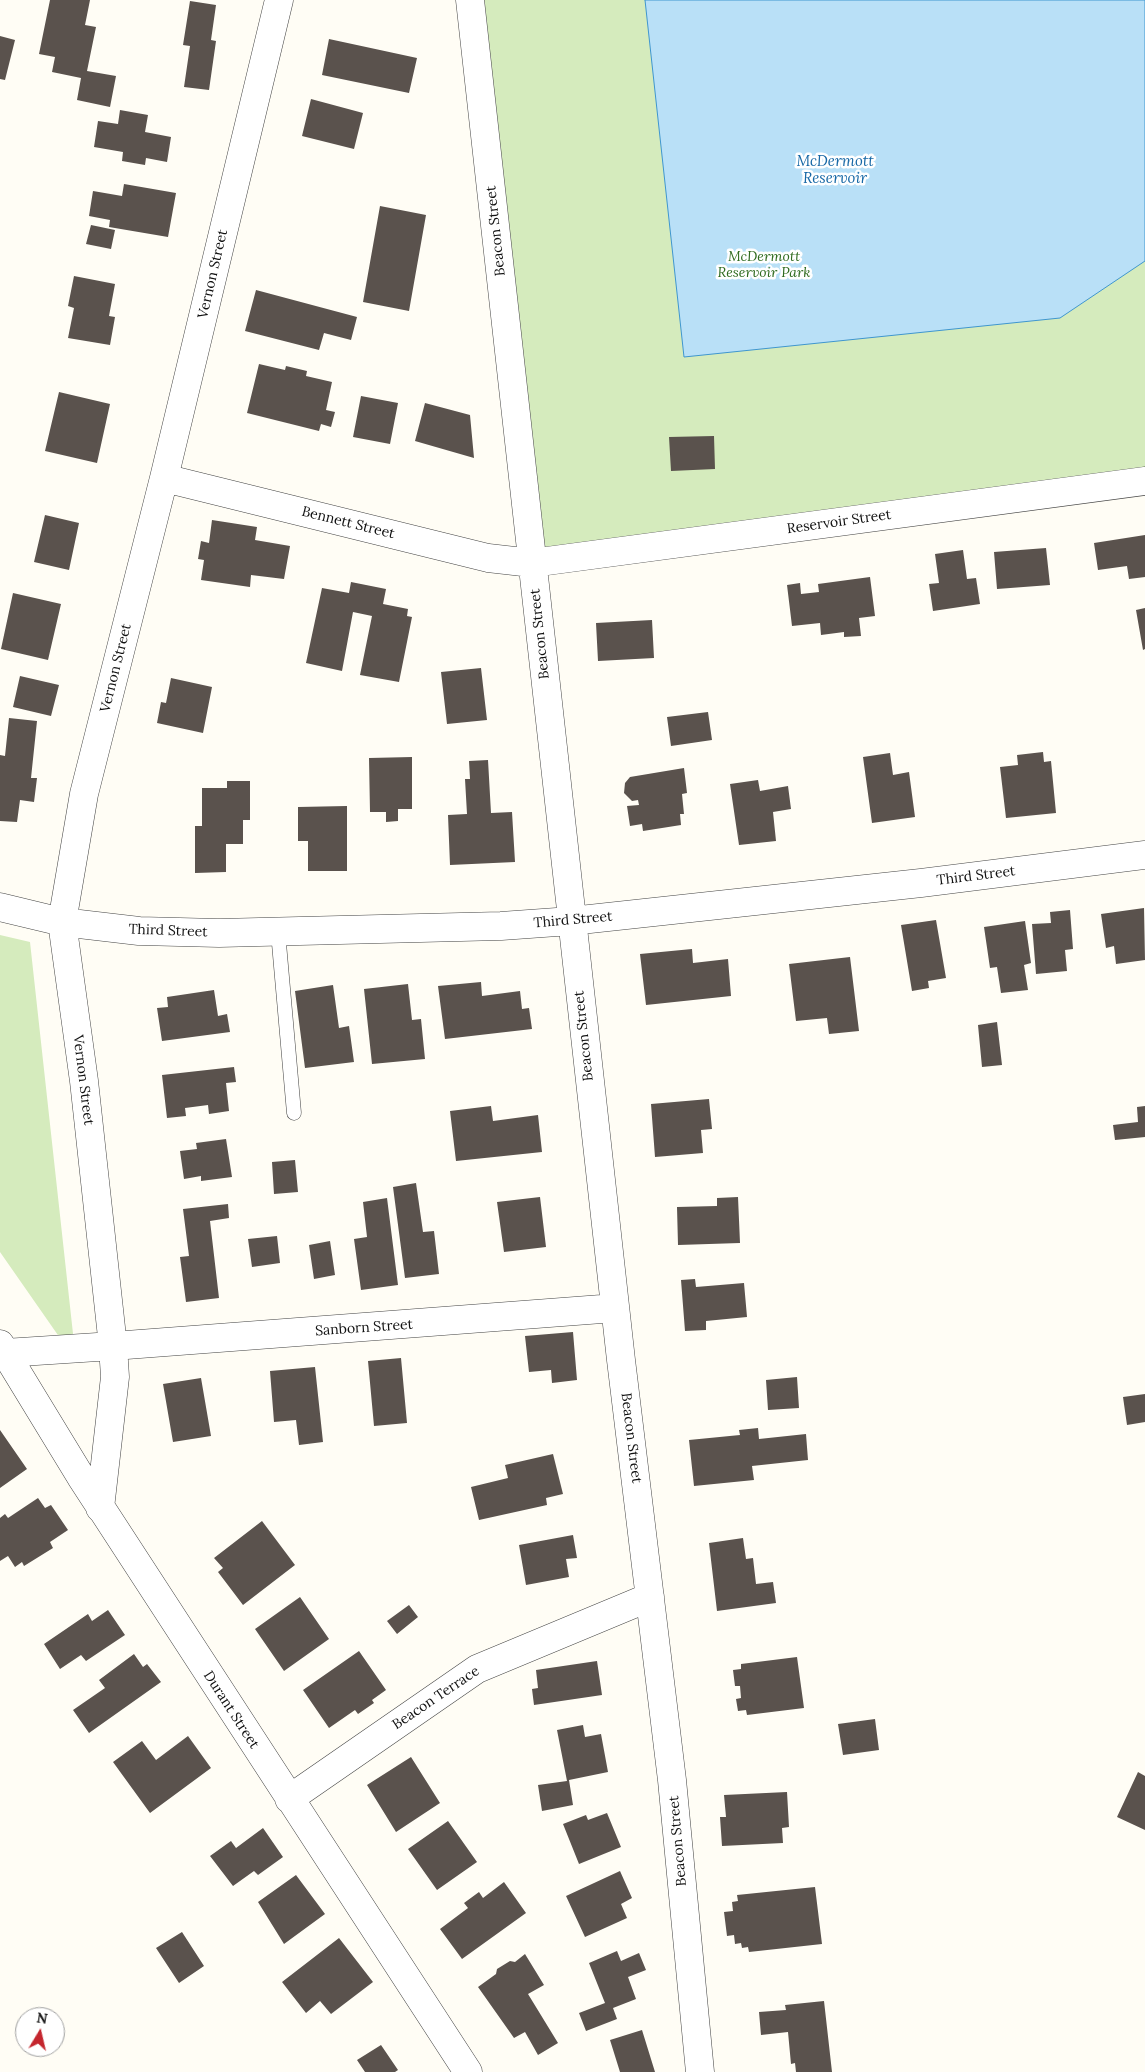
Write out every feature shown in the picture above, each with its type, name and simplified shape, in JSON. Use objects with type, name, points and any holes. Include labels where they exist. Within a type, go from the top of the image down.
[{"type":"street","name":"Vernon Street","points":[[100,1508],[116,1377],[84,1081],[62,922],[84,794],[164,478],[279,0]]},
{"type":"street","name":"Beacon Street","points":[[464,2],[532,563],[615,1308],[672,1780],[700,2072]]},
{"type":"street","name":"Bennett Street","points":[[164,478],[488,558],[532,563]]},
{"type":"street","name":"Reservoir Street","points":[[532,563],[1145,480]]},
{"type":"street","name":"Third Street","points":[[0,907],[62,922],[139,931],[219,933],[501,926],[921,882],[1145,855]]},
{"type":"street","name":"Sanborn Street","points":[[113,1346],[615,1308]]},
{"type":"street","points":[[3,1349],[113,1346]]},
{"type":"street","name":"Durant Street","points":[[3,1349],[100,1508],[468,2072]]},
{"type":"street","name":"Beacon Terrace","points":[[289,1799],[477,1669],[650,1597]]},
{"type":"lane","points":[[278,932],[294,1113]]},
{"type":"green space","name":"McDermott Reservoir Park","points":[[467,0],[1145,0],[1145,481],[532,563]]},
{"type":"green space","points":[[0,935],[30,942],[76,1361],[0,1252]]},
{"type":"water","name":"McDermott Reservoir","points":[[645,0],[1145,0],[1145,261],[1060,318],[684,357]]},
{"type":"building","points":[[50,0],[90,0],[85,25],[96,27],[87,71],[116,76],[110,107],[77,100],[81,78],[52,72],[55,57],[39,54]]},
{"type":"building","points":[[190,1],[216,5],[211,40],[216,41],[209,90],[184,87],[190,46],[183,45]]},
{"type":"building","points":[[0,36],[15,40],[5,80],[0,79]]},
{"type":"building","points":[[329,39],[417,58],[409,93],[322,75]]},
{"type":"building","points":[[311,99],[363,113],[354,149],[302,136]]},
{"type":"building","points":[[120,110],[148,115],[145,132],[171,137],[167,162],[146,158],[145,165],[122,161],[123,152],[94,147],[98,121],[118,124]]},
{"type":"building","points":[[124,184],[176,193],[168,237],[109,227],[110,220],[89,216],[93,191],[122,196]]},
{"type":"building","points":[[380,206],[426,215],[409,311],[363,302]]},
{"type":"building","points":[[91,225],[115,230],[111,249],[86,244]]},
{"type":"building","points":[[74,276],[115,284],[109,316],[115,317],[110,345],[68,338],[74,308],[68,306]]},
{"type":"building","points":[[256,290],[357,317],[351,340],[324,333],[319,350],[245,331]]},
{"type":"building","points":[[259,364],[285,370],[286,366],[307,371],[306,376],[332,382],[326,410],[335,412],[331,427],[321,424],[319,431],[247,413]]},
{"type":"building","points":[[59,392],[110,404],[97,463],[45,451]]},
{"type":"building","points":[[361,396],[398,403],[390,444],[353,437]]},
{"type":"building","points":[[425,403],[470,415],[474,458],[415,441]]},
{"type":"building","points":[[714,436],[715,469],[671,471],[669,437]]},
{"type":"building","points":[[45,515],[79,523],[69,570],[34,562]]},
{"type":"building","points":[[212,520],[257,527],[255,540],[290,546],[284,579],[251,575],[250,587],[201,580],[204,560],[198,559],[201,541],[209,543]]},
{"type":"building","points":[[1145,535],[1145,577],[1129,579],[1127,566],[1098,570],[1094,543]]},
{"type":"building","points":[[1046,548],[1050,585],[997,589],[994,552]]},
{"type":"building","points":[[963,550],[967,579],[976,578],[980,604],[933,611],[929,584],[939,583],[935,554]]},
{"type":"building","points":[[870,577],[875,616],[859,618],[861,636],[844,637],[844,632],[821,635],[820,623],[792,626],[787,585],[800,583],[801,594],[819,592],[818,584]]},
{"type":"building","points":[[351,582],[386,589],[383,604],[408,609],[407,616],[412,617],[399,682],[360,675],[372,616],[353,612],[342,671],[306,663],[322,588],[349,593]]},
{"type":"building","points":[[13,593],[61,604],[48,660],[1,649]]},
{"type":"building","points":[[1145,608],[1145,649],[1143,650],[1136,610]]},
{"type":"building","points":[[652,620],[654,658],[598,661],[596,623]]},
{"type":"building","points":[[481,668],[487,720],[447,724],[441,672]]},
{"type":"building","points":[[20,676],[59,685],[51,716],[13,707]]},
{"type":"building","points":[[171,678],[212,687],[203,733],[157,723],[161,702],[166,703]]},
{"type":"building","points":[[708,712],[712,740],[671,746],[667,717]]},
{"type":"building","points":[[9,718],[37,721],[31,778],[37,778],[34,802],[20,800],[17,822],[0,821],[0,755],[5,756]]},
{"type":"building","points":[[1043,752],[1044,762],[1051,761],[1056,813],[1006,818],[1000,767],[1018,765],[1017,755]]},
{"type":"building","points":[[890,753],[893,775],[909,772],[915,817],[872,823],[863,757]]},
{"type":"building","points":[[412,757],[412,809],[398,809],[398,821],[386,822],[386,812],[370,812],[369,758]]},
{"type":"building","points":[[488,760],[491,813],[512,812],[515,862],[450,865],[448,815],[467,814],[465,779],[470,779],[469,761]]},
{"type":"building","points":[[684,768],[687,793],[682,794],[684,814],[680,814],[681,825],[643,831],[642,824],[630,826],[627,806],[639,805],[638,800],[632,801],[624,793],[625,783],[630,777]]},
{"type":"building","points":[[758,780],[760,791],[788,786],[791,809],[773,812],[776,841],[739,845],[730,784]]},
{"type":"building","points":[[227,781],[250,781],[250,820],[243,820],[243,844],[226,844],[226,872],[195,873],[195,826],[202,826],[202,788],[227,788]]},
{"type":"building","points":[[347,806],[347,871],[308,871],[308,841],[298,841],[298,807]]},
{"type":"building","points":[[1144,908],[1145,960],[1116,964],[1114,946],[1106,948],[1101,914]]},
{"type":"building","points":[[1070,910],[1073,949],[1065,950],[1067,971],[1036,974],[1032,924],[1051,923],[1050,912]]},
{"type":"building","points":[[936,920],[946,978],[928,981],[929,988],[912,991],[901,925]]},
{"type":"building","points":[[1025,921],[1031,963],[1024,965],[1028,990],[1001,993],[997,967],[990,968],[984,927]]},
{"type":"building","points":[[692,949],[693,963],[728,959],[731,996],[646,1005],[640,954]]},
{"type":"building","points":[[850,957],[859,1031],[829,1034],[827,1018],[796,1021],[789,964]]},
{"type":"building","points":[[481,982],[482,996],[520,991],[522,1009],[529,1008],[532,1029],[445,1039],[438,986]]},
{"type":"building","points":[[408,984],[412,1020],[421,1019],[425,1059],[372,1064],[364,989]]},
{"type":"building","points":[[333,985],[339,1028],[349,1026],[354,1062],[305,1068],[295,991]]},
{"type":"building","points":[[214,990],[218,1016],[227,1014],[230,1032],[162,1041],[157,1008],[168,1007],[167,997]]},
{"type":"building","points":[[997,1022],[1002,1065],[982,1067],[978,1025]]},
{"type":"building","points":[[234,1067],[236,1082],[226,1083],[229,1111],[209,1114],[208,1105],[185,1108],[186,1116],[167,1118],[162,1075]]},
{"type":"building","points":[[709,1099],[712,1129],[701,1130],[703,1153],[655,1157],[651,1104]]},
{"type":"building","points":[[491,1106],[493,1121],[538,1115],[542,1152],[456,1161],[450,1111]]},
{"type":"building","points":[[1145,1106],[1145,1137],[1115,1140],[1113,1125],[1138,1122],[1137,1107]]},
{"type":"building","points":[[226,1139],[232,1177],[201,1181],[201,1176],[184,1179],[180,1151],[197,1149],[196,1143]]},
{"type":"building","points":[[295,1160],[298,1192],[274,1194],[272,1162]]},
{"type":"building","points":[[416,1183],[423,1232],[434,1231],[439,1274],[405,1278],[393,1187]]},
{"type":"building","points":[[540,1197],[546,1247],[504,1252],[497,1202]]},
{"type":"building","points":[[738,1197],[740,1243],[678,1245],[677,1207],[717,1206],[717,1198]]},
{"type":"building","points":[[387,1198],[398,1285],[361,1290],[354,1239],[367,1237],[363,1202]]},
{"type":"building","points":[[228,1204],[229,1218],[210,1221],[219,1298],[186,1302],[180,1257],[189,1256],[183,1209]]},
{"type":"building","points":[[277,1236],[280,1263],[252,1267],[248,1239]]},
{"type":"building","points":[[330,1241],[335,1275],[314,1279],[309,1245]]},
{"type":"building","points":[[695,1279],[696,1287],[744,1283],[747,1317],[706,1321],[706,1330],[685,1331],[681,1280]]},
{"type":"building","points":[[573,1332],[577,1380],[552,1383],[551,1370],[529,1372],[525,1336]]},
{"type":"building","points":[[401,1358],[407,1423],[374,1426],[368,1361]]},
{"type":"building","points":[[315,1367],[323,1442],[299,1445],[296,1420],[274,1422],[270,1371]]},
{"type":"building","points":[[797,1377],[799,1408],[768,1410],[766,1380]]},
{"type":"building","points":[[201,1378],[211,1436],[173,1442],[163,1384]]},
{"type":"building","points":[[1145,1394],[1145,1422],[1127,1425],[1123,1397]]},
{"type":"building","points":[[758,1428],[759,1439],[806,1434],[808,1460],[752,1466],[754,1480],[694,1486],[689,1440],[740,1435],[739,1430]]},
{"type":"building","points":[[0,1430],[27,1469],[0,1488]]},
{"type":"building","points":[[553,1454],[563,1494],[546,1498],[547,1505],[479,1520],[471,1487],[508,1478],[505,1465]]},
{"type":"building","points":[[38,1498],[45,1508],[51,1505],[68,1530],[50,1542],[53,1548],[24,1566],[22,1562],[15,1567],[8,1556],[0,1561],[0,1518],[5,1514],[8,1518]]},
{"type":"building","points":[[262,1521],[295,1565],[243,1605],[218,1572],[223,1568],[214,1558]]},
{"type":"building","points":[[573,1535],[577,1558],[566,1559],[569,1577],[526,1585],[519,1545]]},
{"type":"building","points":[[743,1538],[746,1559],[753,1558],[756,1584],[773,1582],[776,1603],[717,1611],[709,1543]]},
{"type":"building","points":[[300,1597],[329,1639],[284,1671],[255,1629]]},
{"type":"building","points":[[409,1605],[418,1617],[397,1634],[387,1621]]},
{"type":"building","points":[[108,1610],[125,1635],[86,1661],[81,1655],[60,1669],[44,1644],[88,1614],[92,1621]]},
{"type":"building","points":[[359,1651],[386,1690],[372,1700],[374,1703],[358,1714],[355,1710],[329,1728],[303,1690]]},
{"type":"building","points":[[134,1654],[143,1667],[147,1664],[161,1682],[89,1733],[73,1710],[105,1688],[99,1680]]},
{"type":"building","points":[[797,1657],[804,1708],[747,1715],[746,1710],[738,1711],[736,1699],[741,1698],[740,1686],[735,1686],[733,1670],[741,1669],[741,1664]]},
{"type":"building","points":[[597,1661],[602,1695],[534,1705],[532,1689],[538,1688],[536,1670]]},
{"type":"building","points":[[875,1719],[879,1750],[843,1755],[838,1724]]},
{"type":"building","points":[[583,1725],[585,1737],[601,1734],[608,1772],[569,1780],[573,1805],[542,1811],[538,1785],[567,1781],[557,1730]]},
{"type":"building","points":[[188,1736],[211,1768],[150,1813],[113,1762],[142,1741],[156,1760]]},
{"type":"building","points":[[411,1757],[440,1803],[396,1832],[367,1785]]},
{"type":"building","points":[[1138,1772],[1145,1776],[1145,1830],[1117,1817]]},
{"type":"building","points":[[787,1792],[789,1827],[782,1828],[783,1843],[722,1846],[720,1817],[726,1817],[724,1795]]},
{"type":"building","points":[[607,1813],[621,1847],[579,1864],[563,1824],[586,1815],[588,1820]]},
{"type":"building","points":[[448,1821],[477,1862],[437,1890],[408,1849]]},
{"type":"building","points":[[263,1828],[283,1857],[258,1875],[254,1871],[233,1886],[210,1856],[231,1841],[236,1848]]},
{"type":"building","points":[[620,1871],[632,1898],[621,1904],[627,1918],[585,1937],[566,1896]]},
{"type":"building","points":[[296,1875],[325,1914],[284,1944],[258,1902]]},
{"type":"building","points":[[504,1882],[526,1913],[462,1959],[440,1929],[468,1908],[464,1903],[479,1892],[483,1898]]},
{"type":"building","points":[[815,1887],[822,1944],[749,1952],[748,1947],[742,1948],[741,1943],[735,1944],[734,1935],[727,1936],[724,1912],[733,1911],[732,1902],[738,1901],[737,1895]]},
{"type":"building","points":[[182,1932],[204,1966],[179,1983],[156,1948]]},
{"type":"building","points":[[339,1938],[373,1982],[331,2014],[320,2001],[306,2013],[282,1982]]},
{"type":"building","points":[[617,1951],[621,1961],[639,1953],[646,1970],[628,1977],[636,1999],[613,2008],[617,2019],[586,2031],[579,2013],[605,2003],[589,1963]]},
{"type":"building","points":[[525,1954],[544,1985],[528,1994],[558,2043],[538,2055],[525,2032],[514,2038],[478,1987],[496,1974],[497,1969],[510,1961],[515,1962]]},
{"type":"building","points":[[824,2001],[832,2072],[796,2072],[795,2063],[791,2064],[788,2032],[761,2035],[759,2012],[786,2010],[785,2005]]},
{"type":"building","points":[[642,2030],[655,2072],[620,2072],[610,2040]]},
{"type":"building","points":[[381,2045],[398,2070],[395,2072],[365,2072],[357,2060]]}]
